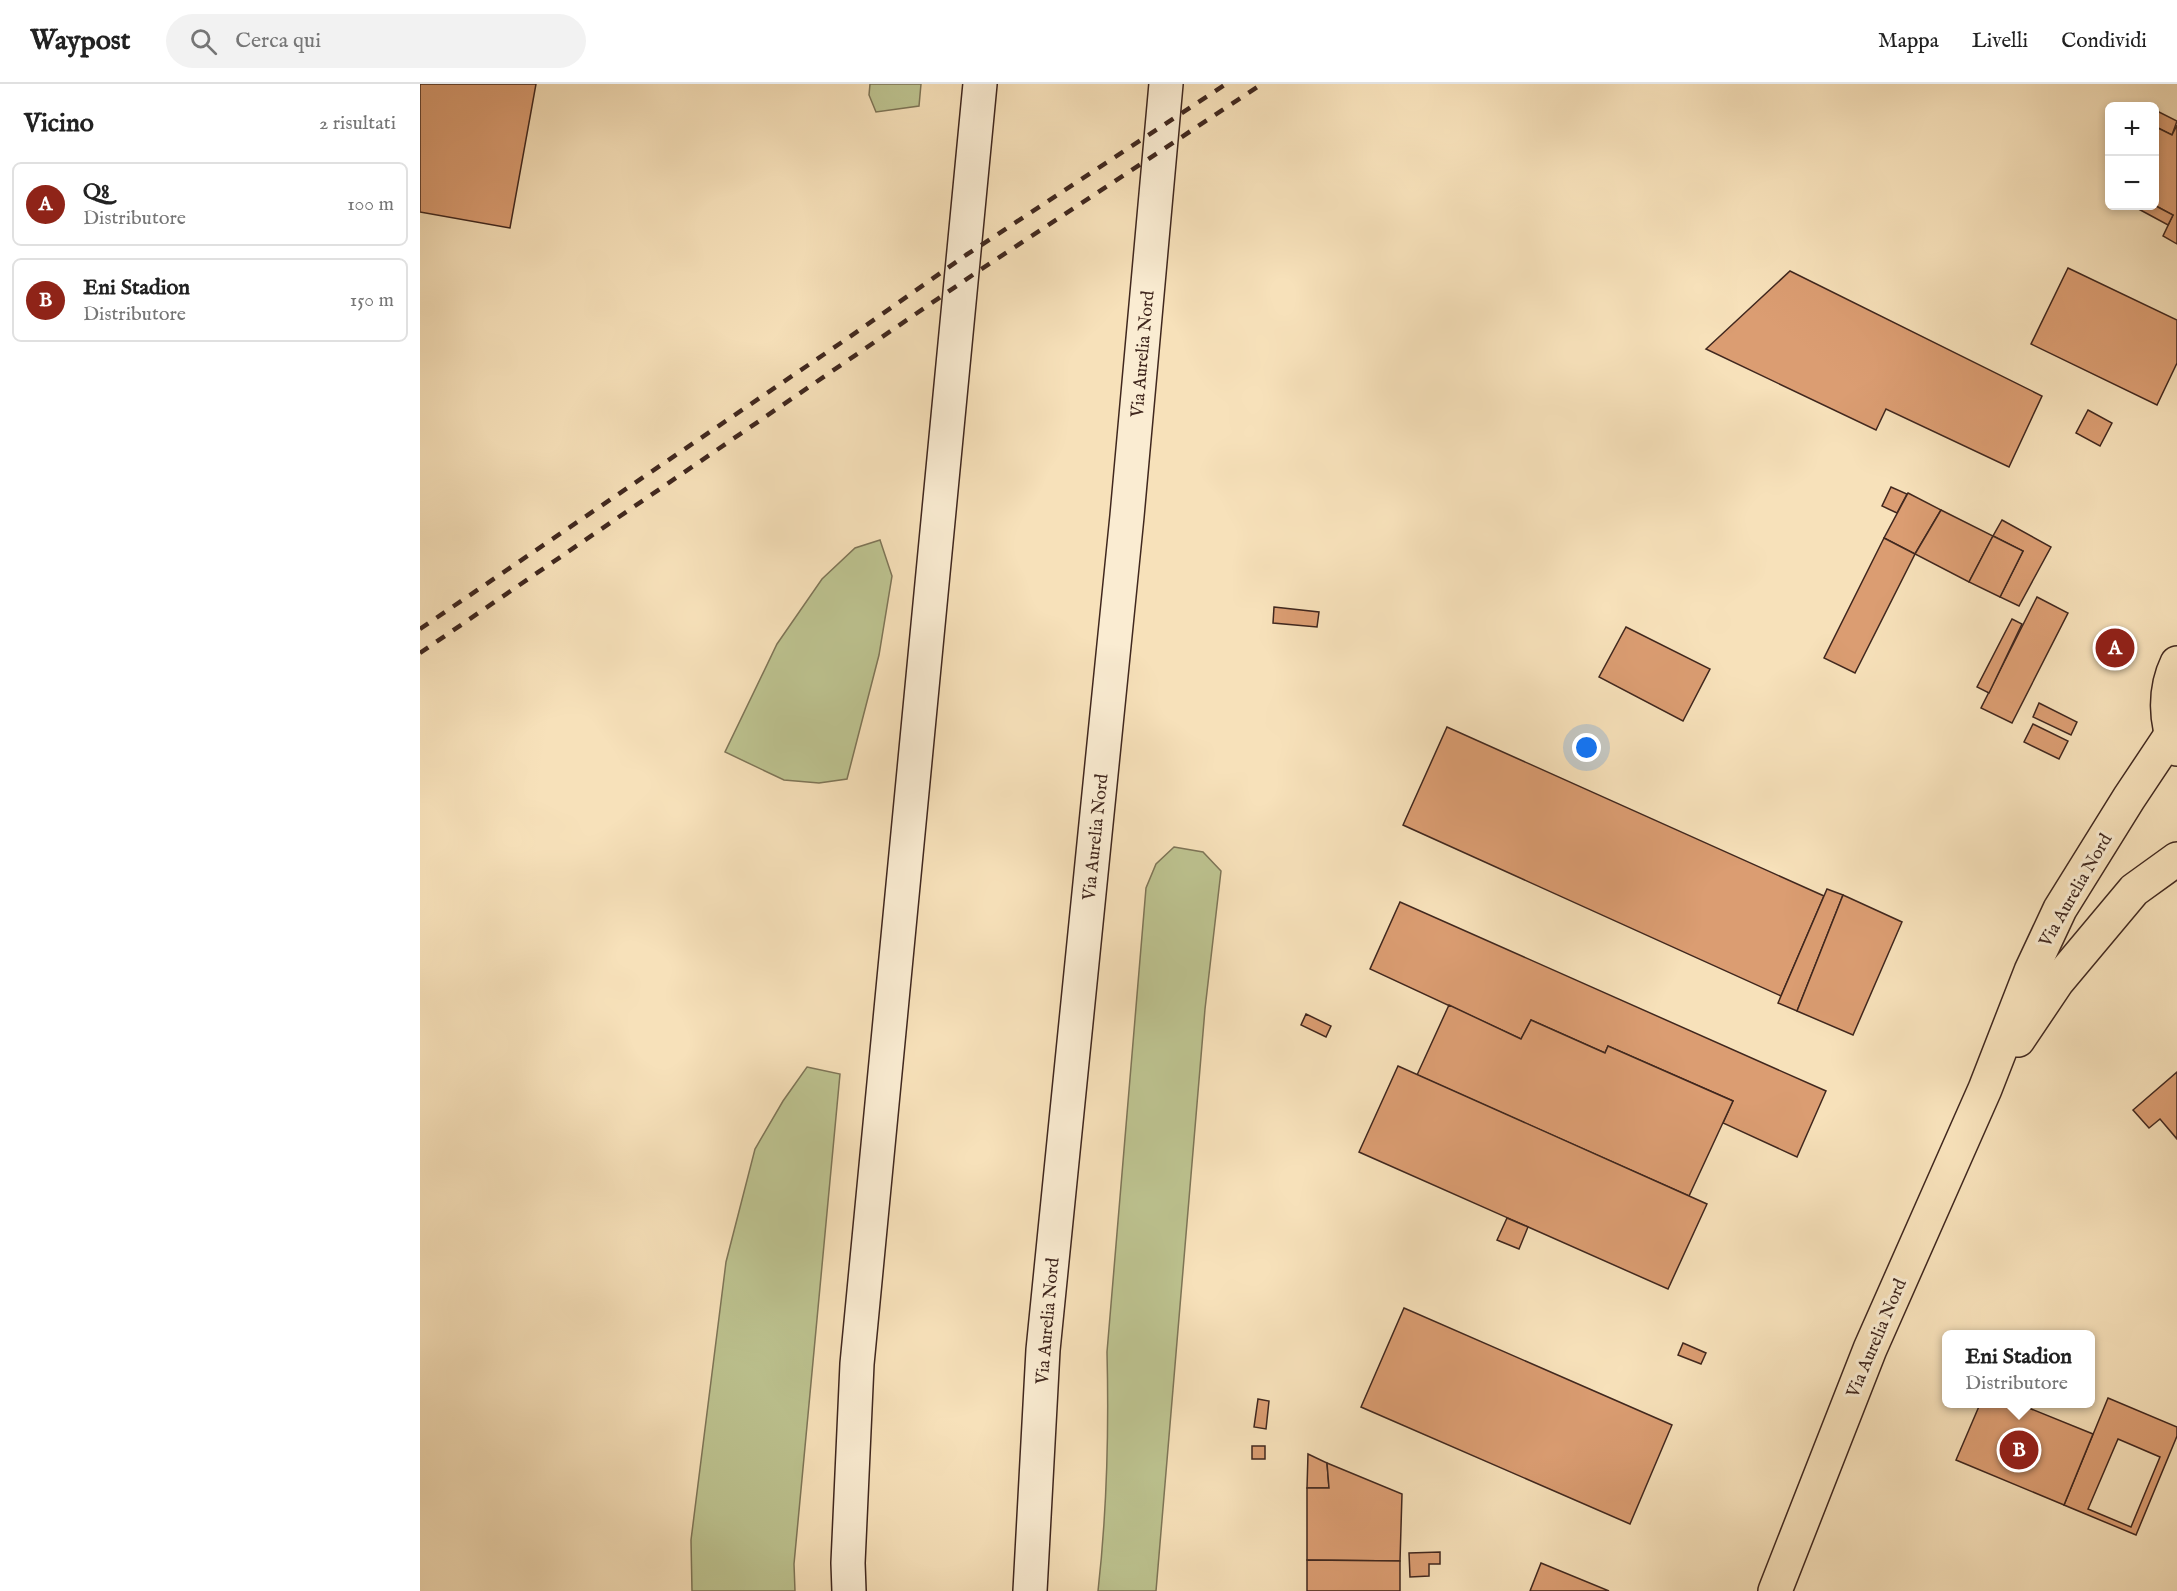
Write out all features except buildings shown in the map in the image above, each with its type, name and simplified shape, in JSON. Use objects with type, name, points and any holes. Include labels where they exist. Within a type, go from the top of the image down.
[{"type":"main road","points":[[849,1591],[848,1563],[856,1364],[980,84]]},
{"type":"main road","name":"Via Aurelia Nord","points":[[1030,1591],[1043,1350],[1127,516],[1166,84]]},
{"type":"main road","name":"Via Aurelia Nord","points":[[1775,1591],[1870,1349],[1985,1089],[2031,971],[2060,909],[2129,798],[2174,742],[2167,704],[2172,673],[2177,663]]},
{"type":"main road","name":"Via Aurelia Nord","points":[[1985,1089],[2057,982],[2134,890],[2177,859]]},
{"type":"green space","points":[[870,84],[921,84],[919,106],[876,112],[869,95]]},
{"type":"green space","points":[[880,540],[892,576],[879,655],[847,779],[819,783],[784,780],[725,752],[777,644],[822,579],[855,548]]},
{"type":"green space","points":[[1174,847],[1203,852],[1221,871],[1205,1009],[1156,1591],[1098,1591],[1107,1471],[1107,1352],[1146,888],[1156,864]]},
{"type":"green space","points":[[807,1067],[840,1074],[794,1564],[795,1591],[692,1591],[691,1540],[726,1262],[755,1149],[783,1101]]},
{"type":"railway","points":[[420,629],[966,255],[1226,84]]},
{"type":"railway","points":[[420,653],[977,272],[1262,84]]},
{"type":"place","name":"Q8","points":[[2115,648]]},
{"type":"place","name":"Eni Stadion","points":[[2019,1450]]}]
